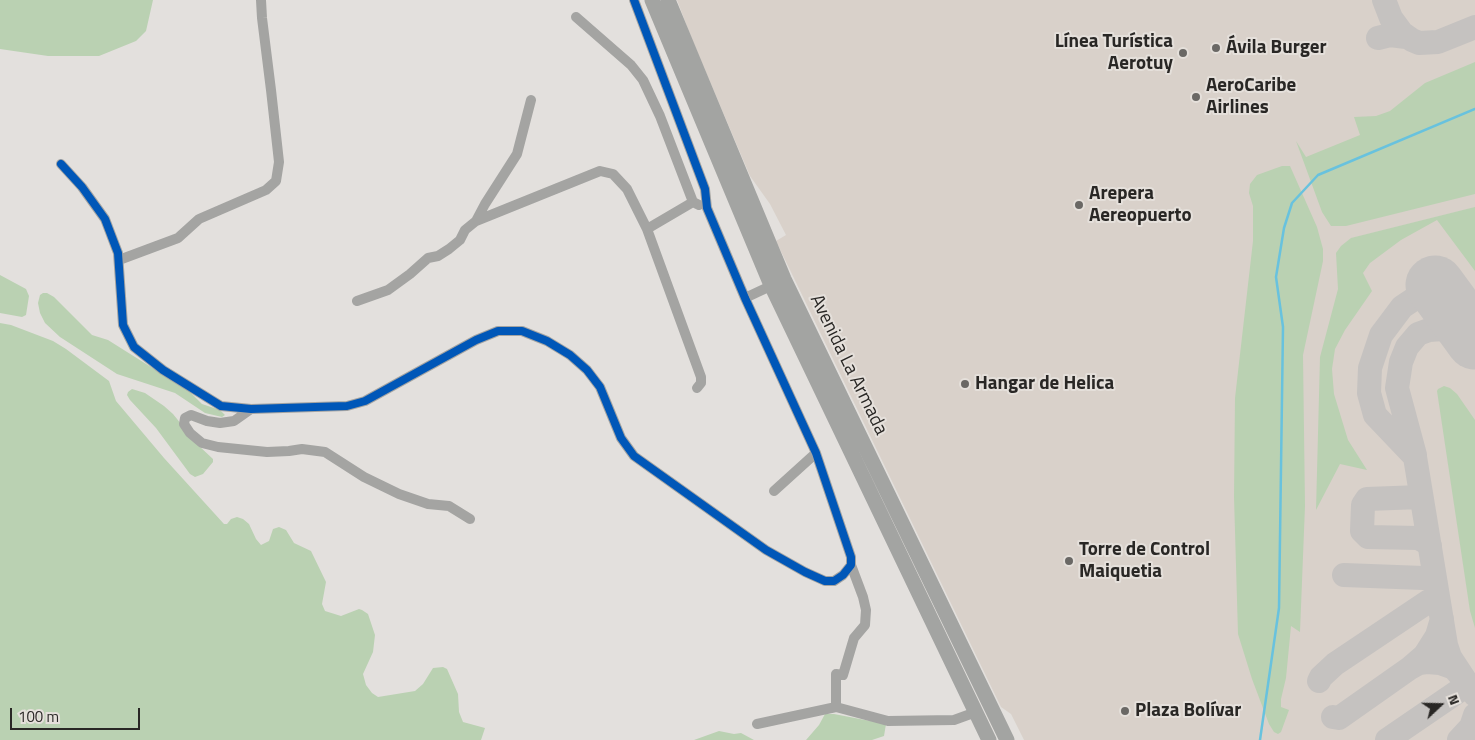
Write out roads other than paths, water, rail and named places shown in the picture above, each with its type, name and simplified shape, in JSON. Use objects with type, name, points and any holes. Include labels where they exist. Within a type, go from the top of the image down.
[{"type":"main road","name":"Avenida La Armada","points":[[652,0],[778,282],[989,740]]},
{"type":"main road","name":"Avenida La Armada","points":[[668,0],[778,282],[1007,740]]},
{"type":"street","points":[[119,260],[178,238],[199,219],[266,190],[276,181],[279,162],[261,0]]},
{"type":"street","points":[[634,0],[705,189],[707,208],[744,298],[816,453],[863,597],[866,610],[865,624],[854,638],[843,675],[836,674],[836,707]]},
{"type":"street","points":[[576,17],[631,65],[643,80],[660,116],[693,202],[707,208]]},
{"type":"street","points":[[476,221],[484,204],[517,154],[531,100]]},
{"type":"street","points":[[61,164],[82,187],[105,219],[118,253],[123,325],[134,347],[163,370],[221,406],[250,409],[347,406],[365,401],[476,340],[498,331],[522,332],[547,341],[570,355],[587,370],[600,387],[621,438],[634,456],[756,543],[825,582],[834,581],[843,575],[851,565]]},
{"type":"street","points":[[357,301],[388,290],[428,258],[438,256],[449,249],[460,240],[465,230],[476,221],[600,171],[614,174],[627,189],[647,229],[701,377],[697,388]]},
{"type":"street","points":[[647,229],[693,202]]},
{"type":"street","points":[[744,298],[778,282]]},
{"type":"street","points":[[250,409],[234,421],[207,422],[191,415],[185,418],[184,424],[190,433],[202,443],[218,447],[267,452],[289,452],[302,449],[325,452],[364,477],[400,494],[428,504],[449,506],[470,519]]},
{"type":"street","points":[[774,491],[816,453]]},
{"type":"street","points":[[757,724],[836,707],[888,721],[954,720],[976,712]]},
{"type":"waterway","points":[[1260,740],[1279,608],[1283,327],[1276,277],[1284,228],[1292,203],[1318,175],[1475,109]]},
{"type":"place","name":"Ávila Burger","points":[[1216,48]]},
{"type":"place","name":"Línea Turística Aerotuy","points":[[1183,53]]},
{"type":"place","name":"AeroCaribe Airlines","points":[[1196,97]]},
{"type":"place","name":"Arepera Aereopuerto","points":[[1079,205]]},
{"type":"place","name":"Hangar de Helica","points":[[965,384]]},
{"type":"place","name":"Torre de Control Maiquetia","points":[[1069,561]]},
{"type":"place","name":"Plaza Bolívar","points":[[1125,711]]}]
